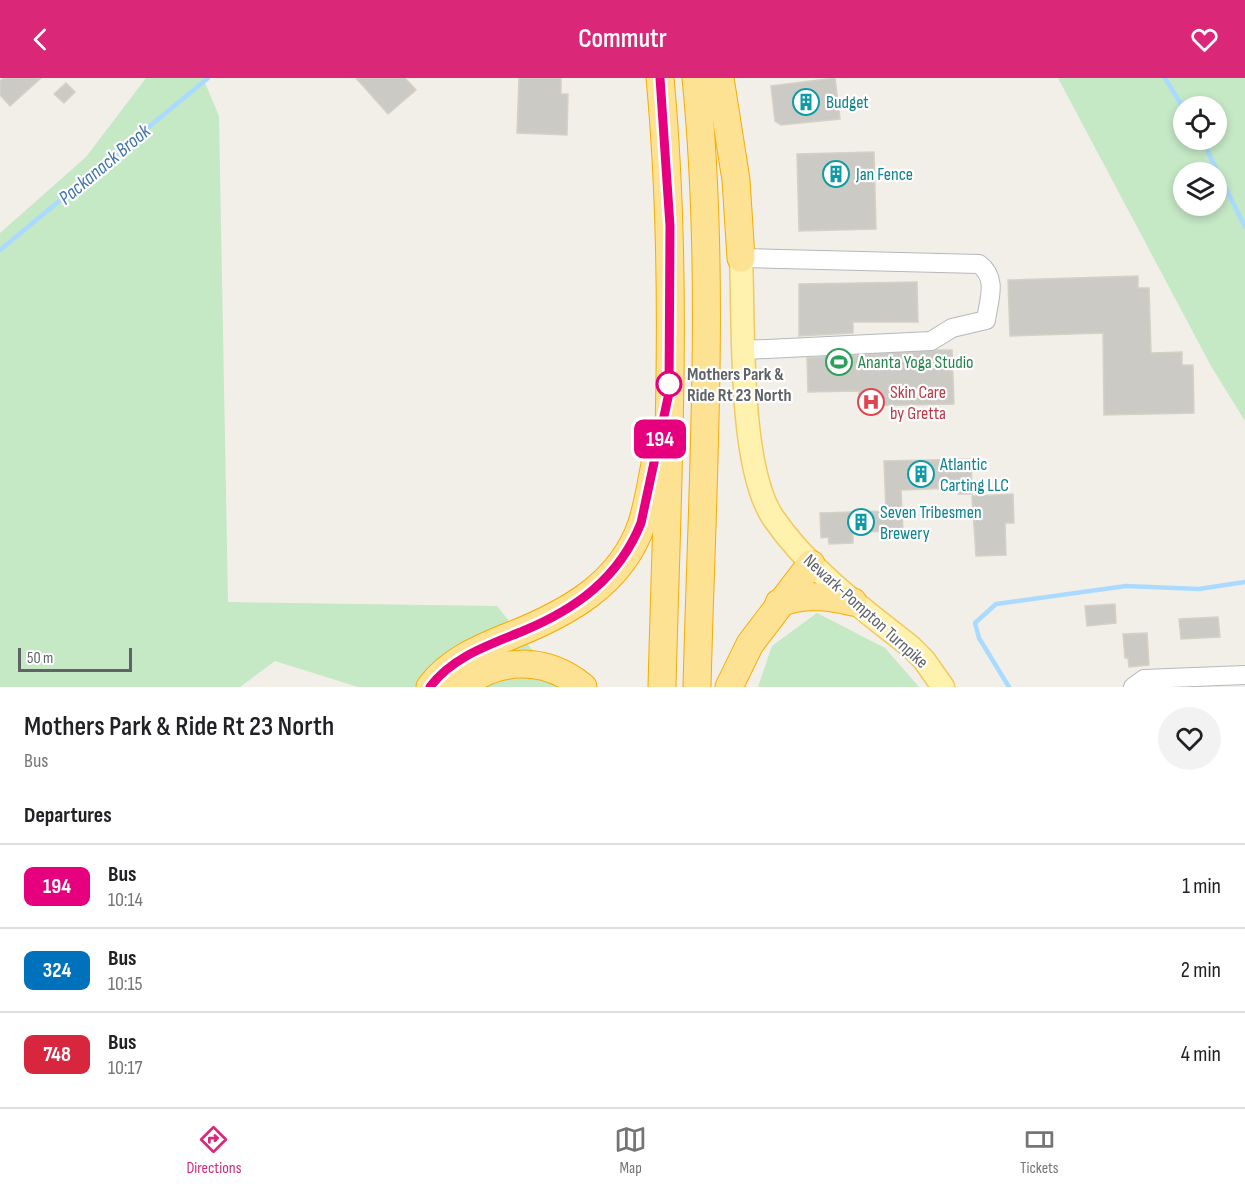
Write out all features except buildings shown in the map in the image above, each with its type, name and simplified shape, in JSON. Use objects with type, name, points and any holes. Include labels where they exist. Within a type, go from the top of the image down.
[{"type":"highway","points":[[660,78],[670,215],[669,393],[662,687]]},
{"type":"highway","points":[[696,78],[703,170],[706,282],[697,687]]},
{"type":"highway","points":[[720,78],[736,180],[741,258]]},
{"type":"highway","points":[[430,687],[444,671],[472,652],[578,603],[614,570],[633,542],[641,523],[669,393]]},
{"type":"highway","points":[[729,687],[750,644],[779,603],[812,564]]},
{"type":"highway","points":[[779,603],[797,597],[823,596],[854,602]]},
{"type":"highway","points":[[461,687],[494,667],[518,663],[550,668],[583,687]]},
{"type":"main road","name":"Newark-Pompton Turnpike","points":[[741,258],[748,429],[756,478],[773,519],[812,564],[854,602],[911,647],[924,660],[943,687]]},
{"type":"street","points":[[741,258],[979,264],[988,271],[992,280],[986,320],[952,328],[931,341],[745,350]]},
{"type":"street","points":[[1133,687],[1144,679],[1245,675]]},
{"type":"green space","points":[[146,78],[203,78],[219,116],[228,602],[497,606],[562,687],[358,687],[275,661],[240,687],[0,687],[0,233],[86,157]]},
{"type":"green space","points":[[1058,78],[1245,78],[1245,421],[1211,366]]},
{"type":"green space","points":[[817,613],[885,648],[919,687],[758,687],[772,646]]},
{"type":"waterway","name":"Packanack Brook","points":[[0,250],[208,78]]},
{"type":"waterway","points":[[1165,78],[1176,96]]},
{"type":"waterway","points":[[1207,150],[1245,227]]},
{"type":"waterway","points":[[1009,687],[979,638],[975,623],[996,604],[1126,586],[1199,589],[1245,582]]},
{"type":"bus line","name":"194","points":[[430,687],[444,671],[472,652],[565,612],[591,594],[614,570],[633,542],[641,523],[669,393],[670,372],[670,226],[660,78]]},
{"type":"place","name":"Budget","points":[[806,102]]},
{"type":"place","name":"Jan Fence","points":[[836,174]]},
{"type":"place","name":"Ananta Yoga Studio","points":[[839,362]]},
{"type":"place","name":"Mothers Park & Ride Rt 23 North","points":[[669,384]]},
{"type":"place","name":"Skin Care by Gretta","points":[[871,402]]},
{"type":"place","name":"Atlantic Carting LLC","points":[[921,474]]},
{"type":"place","name":"Seven Tribesmen Brewery","points":[[861,522]]}]
